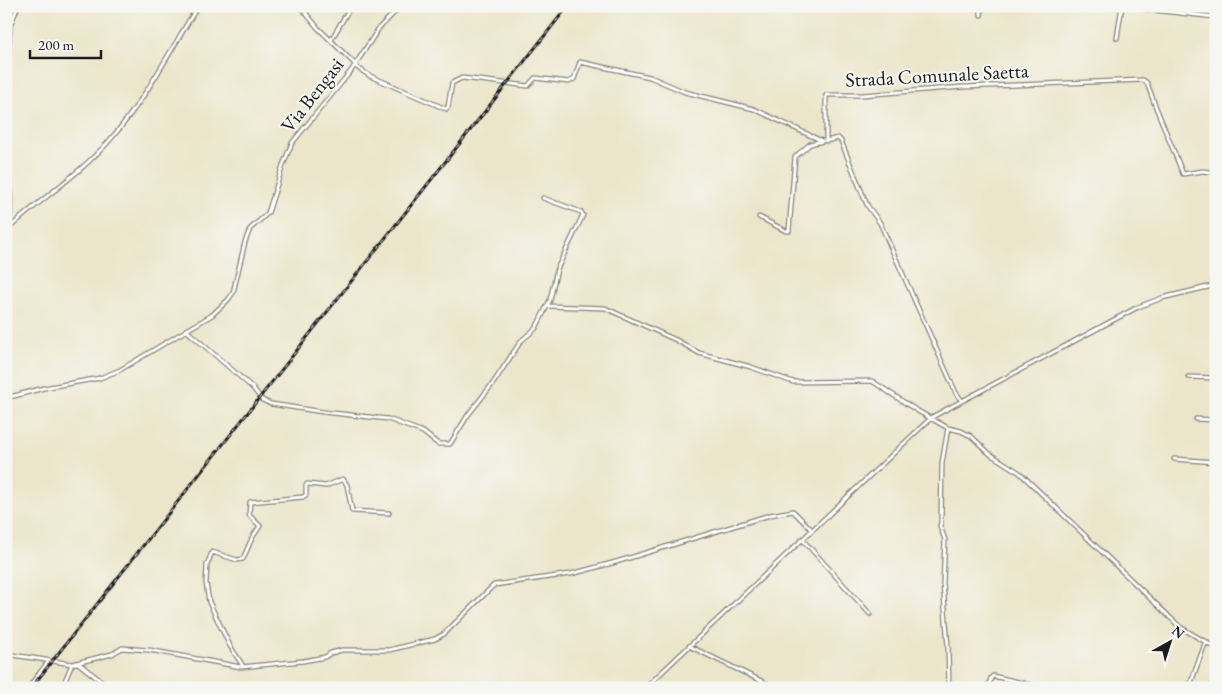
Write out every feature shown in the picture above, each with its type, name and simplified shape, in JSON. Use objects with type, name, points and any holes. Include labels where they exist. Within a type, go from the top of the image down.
[{"type":"street","points":[[6,119],[10,26],[18,6]]},
{"type":"street","points":[[7,230],[90,160],[109,141],[132,110],[198,6]]},
{"type":"street","points":[[300,6],[306,16],[355,65],[370,76],[440,108],[446,109],[448,107],[452,83],[458,79],[528,86],[535,78],[569,82],[574,79],[580,62],[650,77],[686,92],[754,109],[824,141]]},
{"type":"street","points":[[331,40],[351,6]]},
{"type":"street","name":"Via Bengasi","points":[[6,398],[44,388],[100,378],[120,370],[212,315],[228,300],[233,293],[250,229],[268,213],[292,143],[355,65],[379,28],[401,6]]},
{"type":"street","points":[[981,6],[981,15]]},
{"type":"street","points":[[1117,38],[1122,6]]},
{"type":"street","points":[[1144,6],[1144,9],[1215,17]]},
{"type":"street","name":"Strada Comunale Saetta","points":[[824,141],[826,95],[857,95],[963,87],[1144,80],[1147,83],[1182,172],[1186,174],[1203,170],[1216,173]]},
{"type":"street","points":[[759,217],[789,231],[795,157],[810,144],[838,138],[841,141],[867,205],[880,223],[956,393],[962,400]]},
{"type":"street","points":[[6,151],[12,212],[7,230]]},
{"type":"street","points":[[186,330],[253,388],[262,400],[271,404],[388,419],[423,432],[438,444],[450,444],[468,415],[494,382],[522,341],[536,328],[548,306],[557,269],[583,215],[581,212],[543,198]]},
{"type":"street","points":[[646,688],[932,417],[1138,307],[1162,298],[1214,286],[1214,225]]},
{"type":"street","points":[[548,306],[606,308],[669,336],[699,353],[752,367],[793,382],[872,381],[916,410],[932,417],[948,428],[962,431],[971,436],[990,454],[1026,478],[1180,627],[1216,648]]},
{"type":"street","points":[[1188,377],[1216,378]]},
{"type":"street","points":[[1196,419],[1216,420]]},
{"type":"street","points":[[948,428],[943,456],[940,526],[945,540],[943,583],[950,670],[949,688]]},
{"type":"street","points":[[1174,459],[1216,462]]},
{"type":"street","points":[[243,667],[230,646],[209,602],[206,583],[207,565],[212,552],[237,560],[243,559],[252,538],[260,526],[249,515],[250,502],[303,497],[306,495],[307,484],[326,486],[343,479],[352,511],[389,513]]},
{"type":"street","points":[[6,654],[72,664],[112,654],[122,648],[149,650],[243,667],[303,661],[325,657],[342,650],[389,650],[435,639],[444,634],[494,584],[571,574],[770,515],[792,511],[812,530]]},
{"type":"street","points":[[802,539],[870,614]]},
{"type":"street","points":[[1189,688],[1206,641]]},
{"type":"street","points":[[689,646],[776,688]]},
{"type":"street","points":[[28,688],[50,662]]},
{"type":"street","points":[[78,663],[110,688]]},
{"type":"street","points":[[62,688],[72,664]]},
{"type":"street","points":[[988,688],[993,676],[1044,688]]},
{"type":"railway","points":[[31,688],[568,6]]}]
